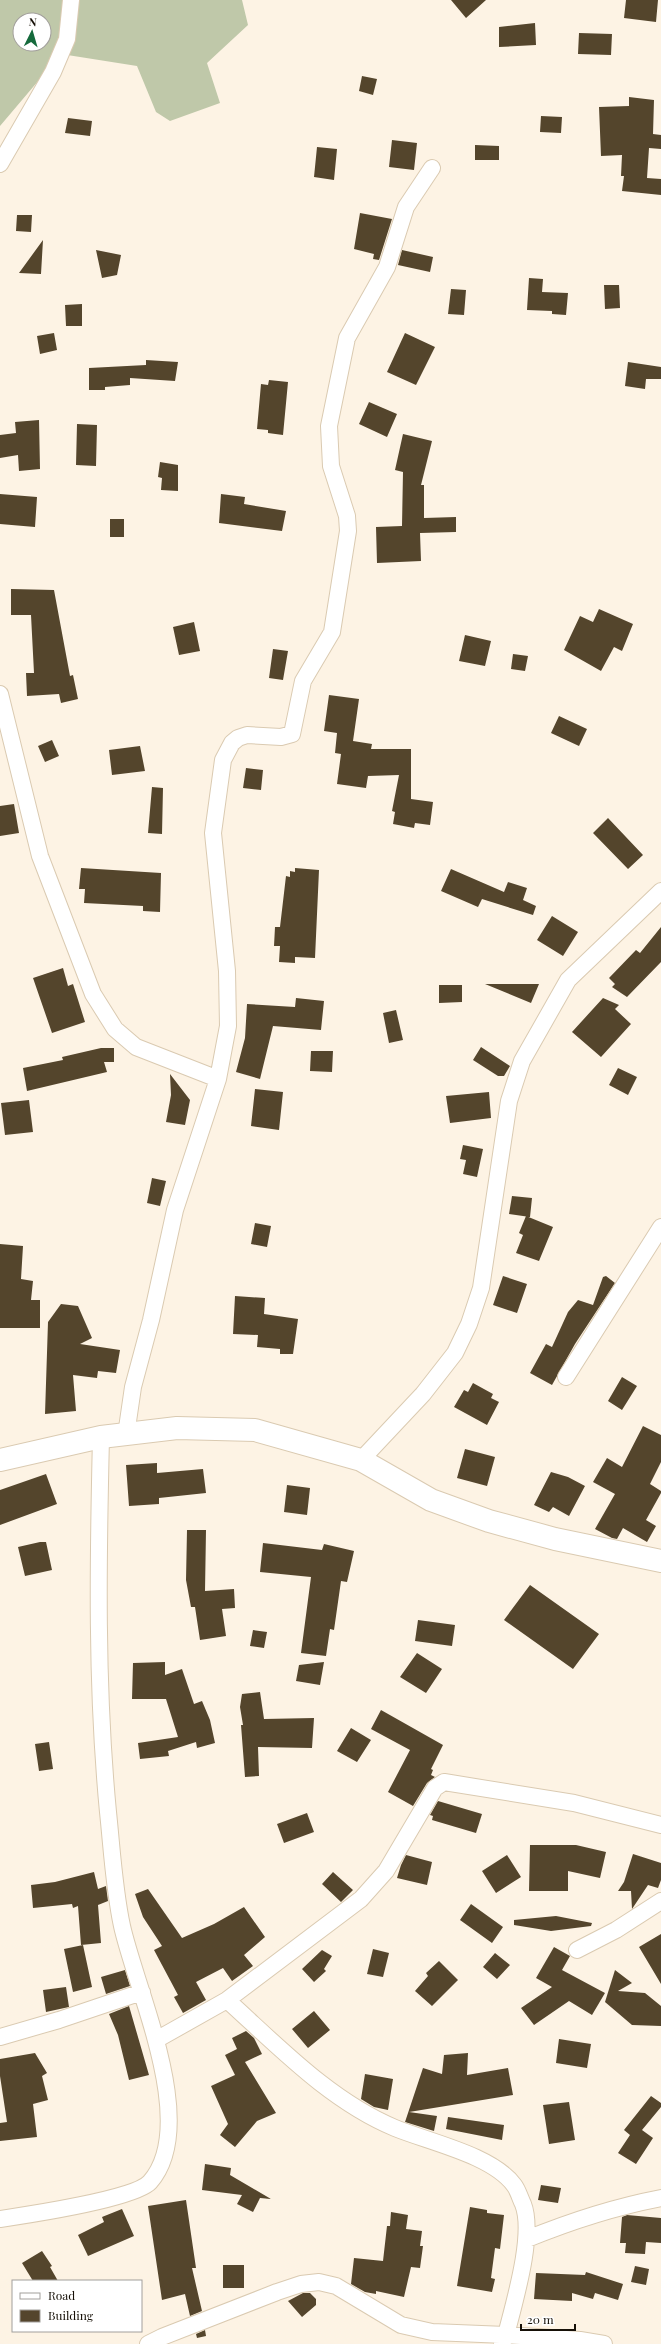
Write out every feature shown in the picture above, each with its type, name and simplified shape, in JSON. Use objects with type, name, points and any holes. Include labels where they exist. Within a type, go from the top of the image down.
[{"type":"street","points":[[0,164],[53,72],[67,39],[71,0]]},
{"type":"street","points":[[126,1435],[133,1387],[151,1320],[175,1210],[218,1079],[228,1026],[227,971],[213,833],[223,760],[232,743],[238,738],[246,735],[281,736],[292,734],[303,681],[332,632],[348,531],[347,516],[331,466],[329,426],[347,338],[387,267],[406,207],[432,168]]},
{"type":"street","points":[[0,694],[40,856],[93,994],[115,1029],[136,1046],[218,1079]]},
{"type":"street","points":[[361,1460],[423,1394],[455,1352],[469,1324],[481,1288],[509,1102],[522,1061],[568,980],[661,892]]},
{"type":"street","points":[[566,1376],[661,1227]]},
{"type":"street","points":[[0,1460],[101,1437],[177,1428],[256,1430],[361,1460],[431,1500],[489,1521],[555,1540],[661,1561]]},
{"type":"street","points":[[0,2219],[116,2197],[150,2183],[165,2155],[170,2111],[156,2040],[122,1927],[105,1776],[97,1598],[101,1437]]},
{"type":"street","points":[[156,2040],[227,2000],[361,1899],[386,1871],[435,1788],[444,1782],[574,1803],[661,1825]]},
{"type":"street","points":[[577,1950],[616,1930],[661,1901]]},
{"type":"street","points":[[0,2037],[59,2020],[142,1992]]},
{"type":"street","points":[[227,2000],[304,2069],[351,2104],[393,2127],[486,2161],[514,2184],[524,2206],[527,2239],[504,2340]]},
{"type":"street","points":[[527,2239],[577,2219],[630,2204],[661,2198]]},
{"type":"street","points":[[148,2344],[263,2297],[300,2284],[319,2282],[336,2286],[401,2325],[432,2332],[504,2340],[580,2340],[604,2344]]},
{"type":"green space","points":[[0,0],[242,0],[248,25],[207,63],[220,103],[170,121],[156,112],[137,66],[61,54],[0,126]]},
{"type":"building","points":[[451,0],[486,0],[466,18]]},
{"type":"building","points":[[626,0],[658,0],[656,22],[624,18]]},
{"type":"building","points":[[535,23],[536,45],[499,47],[499,27]]},
{"type":"building","points":[[579,33],[612,34],[611,55],[578,54]]},
{"type":"building","points":[[362,76],[377,79],[373,95],[359,91]]},
{"type":"building","points":[[629,97],[654,100],[653,134],[661,135],[661,149],[649,148],[647,178],[661,179],[661,195],[622,191],[624,176],[621,176],[622,155],[601,156],[599,107],[629,106]]},
{"type":"building","points":[[541,116],[562,117],[561,133],[540,132]]},
{"type":"building","points":[[68,118],[92,121],[90,136],[65,133]]},
{"type":"building","points":[[392,140],[417,143],[414,170],[389,167]]},
{"type":"building","points":[[475,145],[499,146],[499,160],[475,160]]},
{"type":"building","points":[[317,147],[337,149],[334,180],[314,177]]},
{"type":"building","points":[[360,213],[392,219],[379,260],[373,259],[374,254],[354,249]]},
{"type":"building","points":[[17,215],[32,215],[31,232],[16,231]]},
{"type":"building","points":[[43,240],[41,274],[19,273]]},
{"type":"building","points":[[96,250],[121,255],[117,275],[102,278]]},
{"type":"building","points":[[402,250],[433,257],[430,272],[398,265]]},
{"type":"building","points":[[529,278],[543,279],[542,292],[568,293],[566,315],[552,314],[552,311],[527,310]]},
{"type":"building","points":[[604,285],[619,285],[620,308],[605,309]]},
{"type":"building","points":[[451,289],[466,290],[464,315],[448,314]]},
{"type":"building","points":[[82,304],[82,326],[66,326],[65,305]]},
{"type":"building","points":[[54,333],[57,350],[40,354],[37,336]]},
{"type":"building","points":[[405,333],[435,347],[416,385],[387,372]]},
{"type":"building","points":[[146,360],[178,362],[175,381],[130,378],[130,385],[105,387],[105,390],[89,390],[89,368],[146,365]]},
{"type":"building","points":[[628,362],[661,367],[661,379],[646,379],[645,389],[625,386]]},
{"type":"building","points":[[269,380],[288,382],[283,435],[268,433],[268,430],[257,429],[261,384],[268,385]]},
{"type":"building","points":[[369,402],[397,414],[387,437],[359,424]]},
{"type":"building","points":[[39,420],[40,469],[19,471],[18,455],[0,458],[0,435],[16,433],[15,422]]},
{"type":"building","points":[[77,424],[97,425],[96,466],[76,465]]},
{"type":"building","points":[[403,434],[432,441],[421,485],[424,485],[424,518],[456,517],[456,532],[420,533],[421,561],[377,563],[376,527],[402,526],[403,472],[395,470]]},
{"type":"building","points":[[160,462],[178,465],[178,491],[161,490],[162,478],[158,477]]},
{"type":"building","points":[[0,494],[37,497],[35,527],[0,524]]},
{"type":"building","points":[[221,494],[245,497],[244,504],[286,511],[282,531],[219,523]]},
{"type":"building","points":[[110,519],[124,519],[124,537],[110,537]]},
{"type":"building","points":[[11,589],[54,590],[70,676],[73,675],[78,699],[61,703],[59,694],[27,696],[26,673],[34,673],[31,615],[11,615]]},
{"type":"building","points":[[599,609],[633,624],[622,651],[614,647],[601,671],[564,650],[580,616],[593,622]]},
{"type":"building","points":[[194,622],[200,651],[179,655],[173,627]]},
{"type":"building","points":[[465,635],[491,641],[485,666],[459,661]]},
{"type":"building","points":[[273,649],[288,651],[283,680],[269,678]]},
{"type":"building","points":[[513,654],[528,656],[525,671],[511,669]]},
{"type":"building","points":[[329,695],[359,699],[353,741],[372,744],[371,749],[411,749],[411,799],[433,802],[430,825],[415,823],[414,828],[393,824],[395,812],[392,811],[399,775],[368,776],[366,788],[337,784],[341,754],[335,753],[337,733],[324,731]]},
{"type":"building","points":[[559,716],[587,729],[579,746],[551,733]]},
{"type":"building","points":[[52,740],[59,756],[45,762],[38,746]]},
{"type":"building","points":[[140,746],[145,771],[112,775],[109,750]]},
{"type":"building","points":[[246,768],[263,770],[261,790],[243,788]]},
{"type":"building","points":[[152,787],[163,788],[162,834],[148,833]]},
{"type":"building","points":[[14,804],[19,833],[0,836],[0,806]]},
{"type":"building","points":[[608,818],[643,855],[628,869],[593,833]]},
{"type":"building","points":[[81,868],[161,873],[160,912],[143,911],[143,906],[84,903],[85,889],[79,889]]},
{"type":"building","points":[[295,868],[319,870],[315,958],[295,957],[295,963],[279,962],[280,946],[274,946],[275,927],[280,927],[286,876],[290,877],[290,871],[295,872]]},
{"type":"building","points":[[451,869],[504,892],[508,882],[527,888],[523,900],[536,906],[533,915],[482,899],[478,907],[441,891]]},
{"type":"building","points":[[552,916],[578,932],[563,956],[537,940]]},
{"type":"building","points":[[661,927],[661,962],[627,997],[612,987],[615,984],[609,978],[636,950],[640,953]]},
{"type":"building","points":[[63,968],[68,986],[73,984],[85,1022],[52,1033],[33,978]]},
{"type":"building","points":[[485,984],[539,984],[531,1003]]},
{"type":"building","points":[[439,985],[462,985],[462,1002],[439,1003]]},
{"type":"building","points":[[296,998],[324,1001],[321,1030],[273,1026],[260,1079],[236,1072],[245,1038],[247,1004],[295,1007]]},
{"type":"building","points":[[603,998],[619,1005],[615,1009],[631,1024],[601,1057],[572,1032]]},
{"type":"building","points":[[396,1010],[403,1040],[389,1043],[383,1013]]},
{"type":"building","points":[[481,1047],[510,1066],[504,1076],[498,1076],[473,1060]]},
{"type":"building","points":[[101,1048],[114,1048],[114,1062],[104,1062],[107,1072],[27,1091],[23,1068],[63,1060],[62,1057]]},
{"type":"building","points":[[311,1051],[333,1051],[332,1072],[310,1071]]},
{"type":"building","points":[[618,1068],[637,1077],[628,1095],[609,1085]]},
{"type":"building","points":[[170,1074],[190,1100],[185,1125],[166,1122],[171,1095]]},
{"type":"building","points":[[255,1089],[283,1092],[279,1130],[251,1126]]},
{"type":"building","points":[[489,1092],[491,1118],[450,1123],[446,1096]]},
{"type":"building","points":[[29,1100],[33,1132],[5,1135],[1,1103]]},
{"type":"building","points":[[463,1145],[483,1149],[477,1177],[463,1174],[466,1160],[460,1159]]},
{"type":"building","points":[[152,1178],[166,1181],[160,1206],[147,1203]]},
{"type":"building","points":[[512,1196],[532,1198],[530,1217],[509,1214]]},
{"type":"building","points":[[526,1216],[553,1227],[539,1261],[516,1253],[523,1235],[519,1233]]},
{"type":"building","points":[[255,1223],[271,1226],[267,1247],[251,1244]]},
{"type":"building","points":[[0,1244],[23,1246],[21,1279],[33,1281],[31,1300],[40,1300],[40,1328],[0,1328]]},
{"type":"building","points":[[503,1276],[527,1284],[517,1313],[493,1305]]},
{"type":"building","points":[[606,1276],[615,1283],[575,1344],[552,1385],[530,1373],[546,1344],[552,1347],[568,1312],[578,1300],[593,1305],[603,1277]]},
{"type":"building","points":[[235,1296],[265,1298],[264,1314],[298,1319],[293,1354],[280,1354],[280,1349],[257,1347],[258,1335],[233,1334]]},
{"type":"building","points":[[61,1304],[78,1306],[92,1338],[80,1344],[120,1350],[116,1373],[98,1371],[97,1378],[73,1375],[76,1411],[45,1414],[48,1322]]},
{"type":"building","points":[[622,1377],[637,1386],[622,1410],[608,1401]]},
{"type":"building","points":[[473,1383],[493,1394],[491,1398],[499,1402],[487,1425],[454,1407],[464,1390],[468,1392]]},
{"type":"building","points":[[643,1426],[661,1435],[661,1462],[650,1484],[661,1491],[661,1493],[646,1520],[656,1526],[647,1542],[623,1528],[617,1539],[612,1538],[595,1529],[615,1494],[593,1482],[607,1458],[622,1467]]},
{"type":"building","points":[[465,1449],[495,1457],[487,1486],[457,1478]]},
{"type":"building","points":[[157,1463],[157,1473],[203,1469],[206,1493],[159,1498],[159,1504],[129,1506],[126,1465]]},
{"type":"building","points":[[551,1472],[568,1477],[585,1486],[569,1516],[553,1507],[549,1512],[534,1505]]},
{"type":"building","points":[[46,1474],[57,1504],[0,1525],[0,1490]]},
{"type":"building","points":[[287,1485],[310,1488],[307,1515],[284,1512]]},
{"type":"building","points":[[187,1530],[206,1530],[205,1591],[234,1589],[235,1608],[222,1609],[226,1636],[200,1640],[195,1607],[191,1607],[186,1580]]},
{"type":"building","points":[[46,1542],[52,1570],[25,1576],[18,1547]]},
{"type":"building","points":[[263,1543],[322,1550],[324,1544],[354,1551],[347,1582],[341,1581],[334,1630],[330,1629],[326,1656],[301,1653],[311,1577],[260,1572]]},
{"type":"building","points":[[530,1585],[599,1634],[573,1669],[504,1620]]},
{"type":"building","points":[[418,1620],[455,1625],[452,1646],[415,1641]]},
{"type":"building","points":[[253,1630],[267,1632],[264,1648],[250,1646]]},
{"type":"building","points":[[417,1653],[442,1669],[426,1693],[400,1677]]},
{"type":"building","points":[[165,1662],[165,1675],[182,1669],[194,1704],[202,1701],[210,1720],[215,1743],[197,1748],[196,1742],[168,1751],[169,1756],[140,1759],[138,1743],[178,1737],[166,1699],[132,1699],[133,1663]]},
{"type":"building","points":[[324,1662],[320,1685],[296,1681],[299,1665]]},
{"type":"building","points":[[260,1692],[264,1719],[314,1718],[312,1748],[258,1747],[259,1776],[245,1777],[241,1725],[243,1725],[240,1707],[242,1694]]},
{"type":"building","points":[[381,1710],[443,1745],[431,1769],[433,1770],[431,1775],[435,1777],[427,1783],[413,1806],[388,1792],[410,1750],[371,1729]]},
{"type":"building","points":[[351,1728],[371,1740],[357,1762],[337,1751]]},
{"type":"building","points":[[49,1742],[53,1769],[39,1771],[35,1744]]},
{"type":"building","points":[[438,1801],[482,1814],[476,1833],[432,1820],[433,1816],[430,1815]]},
{"type":"building","points":[[307,1813],[314,1832],[284,1843],[277,1824]]},
{"type":"building","points":[[530,1845],[576,1845],[606,1852],[600,1878],[568,1871],[568,1891],[529,1891]]},
{"type":"building","points":[[633,1854],[661,1863],[661,1880],[658,1888],[648,1885],[632,1909],[631,1891],[618,1891],[624,1882]]},
{"type":"building","points":[[406,1855],[432,1862],[427,1885],[397,1878]]},
{"type":"building","points":[[507,1855],[521,1877],[496,1893],[482,1871]]},
{"type":"building","points":[[94,1872],[98,1889],[106,1886],[108,1901],[98,1905],[101,1943],[81,1945],[78,1906],[73,1908],[72,1904],[33,1908],[31,1885],[55,1882]]},
{"type":"building","points":[[333,1872],[353,1890],[341,1902],[322,1884]]},
{"type":"building","points":[[148,1889],[182,1938],[214,1924],[244,1907],[265,1937],[244,1955],[253,1966],[232,1981],[223,1968],[196,1982],[206,2000],[183,2013],[174,1997],[178,1995],[154,1950],[162,1946],[143,1917],[135,1894]]},
{"type":"building","points":[[471,1904],[503,1927],[492,1943],[460,1920]]},
{"type":"building","points":[[556,1916],[592,1923],[591,1926],[551,1931],[514,1925],[514,1920]]},
{"type":"building","points":[[661,1934],[661,1984],[639,1947]]},
{"type":"building","points":[[83,1945],[92,1987],[73,1992],[64,1949]]},
{"type":"building","points":[[554,1947],[570,1956],[562,1970],[605,1993],[592,2015],[569,2001],[534,2025],[521,2008],[552,1987],[536,1978]]},
{"type":"building","points":[[373,1949],[389,1953],[383,1977],[367,1974]]},
{"type":"building","points":[[322,1950],[332,1956],[324,1969],[326,1971],[314,1982],[302,1969]]},
{"type":"building","points":[[495,1953],[510,1965],[497,1979],[483,1967]]},
{"type":"building","points":[[439,1961],[458,1980],[432,2006],[415,1991],[428,1976],[426,1973]]},
{"type":"building","points":[[125,1970],[130,1986],[106,1994],[101,1977]]},
{"type":"building","points":[[615,1970],[632,1983],[618,1991],[645,1993],[661,2006],[661,2026],[632,2025],[605,2002]]},
{"type":"building","points":[[66,1987],[69,2007],[46,2012],[43,1990]]},
{"type":"building","points":[[129,2006],[149,2075],[129,2080],[118,2035],[109,2014]]},
{"type":"building","points":[[314,2011],[330,2030],[308,2048],[292,2029]]},
{"type":"building","points":[[246,2031],[254,2038],[262,2054],[245,2062],[276,2113],[257,2121],[235,2147],[220,2135],[228,2124],[211,2086],[235,2075],[225,2055],[237,2049],[232,2038]]},
{"type":"building","points":[[559,2039],[591,2044],[587,2068],[556,2063]]},
{"type":"building","points":[[35,2053],[47,2073],[42,2076],[48,2100],[33,2104],[37,2137],[0,2141],[0,2123],[7,2122],[0,2076],[0,2059]]},
{"type":"building","points":[[468,2053],[467,2075],[508,2068],[513,2095],[409,2112],[437,2116],[434,2131],[405,2122],[423,2068],[442,2074],[444,2055]]},
{"type":"building","points":[[365,2074],[393,2079],[388,2110],[374,2107],[361,2099]]},
{"type":"building","points":[[651,2096],[661,2103],[661,2107],[642,2130],[653,2138],[636,2164],[618,2153],[630,2135],[624,2130]]},
{"type":"building","points":[[569,2102],[575,2140],[549,2144],[543,2105]]},
{"type":"building","points":[[448,2117],[504,2125],[502,2140],[446,2129]]},
{"type":"building","points":[[205,2164],[231,2168],[230,2175],[271,2199],[260,2198],[253,2212],[237,2204],[242,2195],[202,2190]]},
{"type":"building","points":[[541,2185],[561,2188],[558,2203],[538,2200]]},
{"type":"building","points":[[186,2200],[196,2268],[192,2268],[202,2311],[190,2316],[185,2294],[162,2300],[148,2206]]},
{"type":"building","points":[[470,2207],[487,2210],[487,2213],[504,2215],[500,2249],[495,2248],[491,2278],[495,2279],[492,2292],[457,2286]]},
{"type":"building","points":[[122,2209],[134,2236],[88,2256],[78,2235],[104,2222],[102,2217]]},
{"type":"building","points":[[391,2212],[408,2215],[406,2229],[422,2231],[420,2246],[423,2246],[420,2268],[411,2267],[404,2297],[376,2291],[376,2294],[365,2292],[351,2284],[354,2258],[383,2261],[387,2226],[390,2226]]},
{"type":"building","points":[[627,2215],[661,2218],[661,2243],[646,2242],[645,2254],[625,2253],[626,2243],[620,2243],[622,2217]]},
{"type":"building","points":[[42,2251],[52,2266],[50,2267],[57,2280],[32,2280],[22,2263]]},
{"type":"building","points":[[223,2265],[244,2265],[244,2288],[223,2288]]},
{"type":"building","points":[[635,2266],[649,2269],[646,2285],[631,2282]]},
{"type":"building","points":[[586,2272],[623,2284],[618,2300],[595,2293],[593,2299],[572,2293],[572,2301],[534,2299],[536,2273],[585,2275]]},
{"type":"building","points":[[303,2293],[310,2293],[316,2299],[316,2305],[302,2317],[288,2301]]},
{"type":"building","points":[[205,2330],[206,2336],[197,2338],[196,2334]]}]
